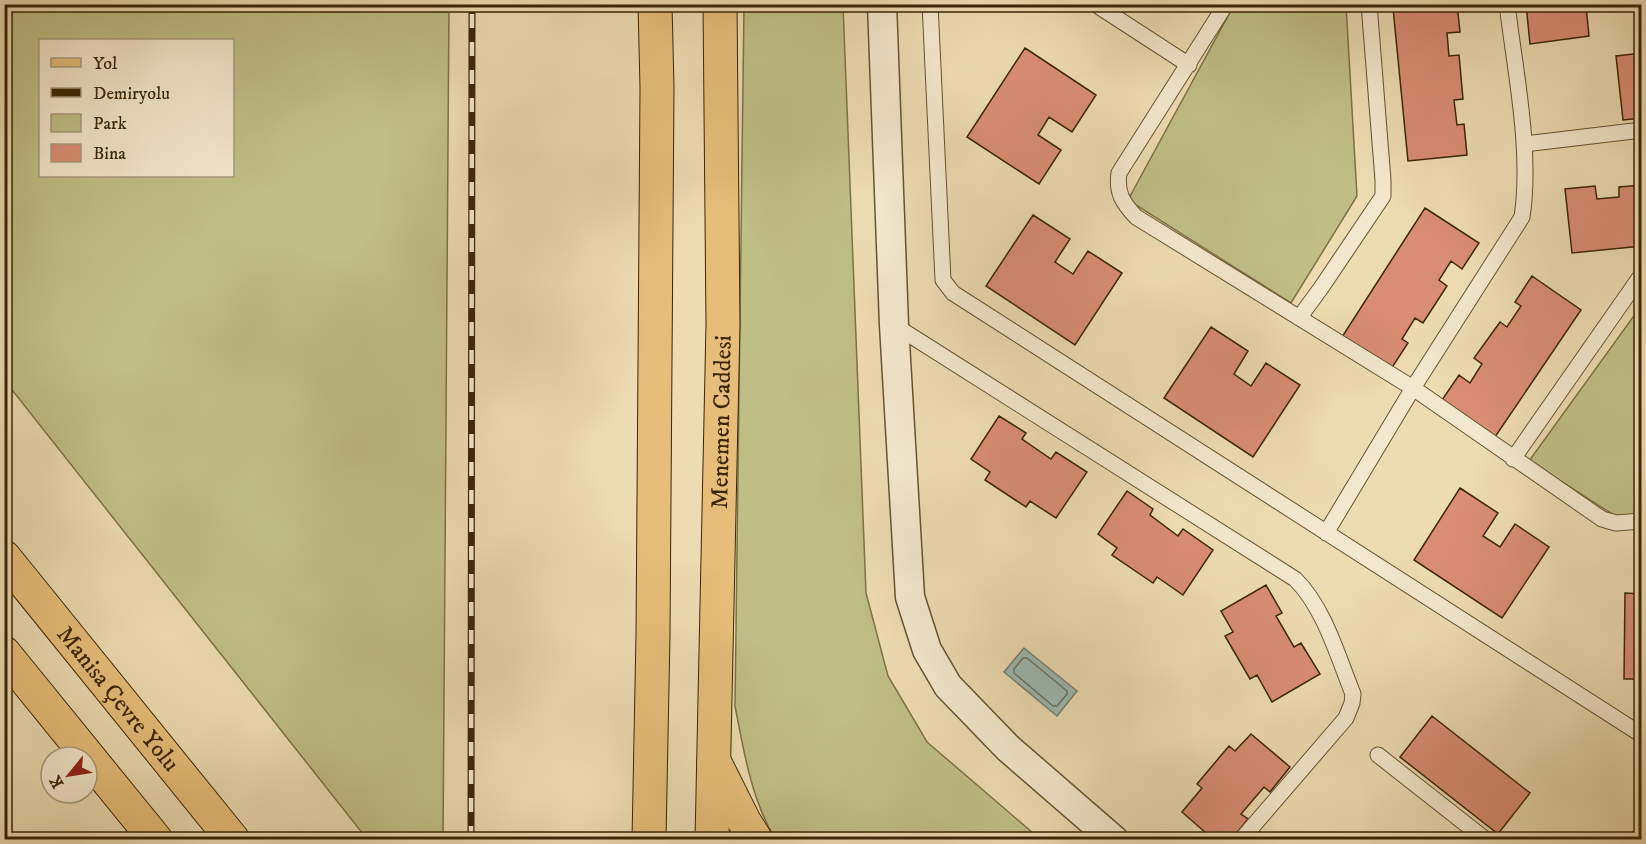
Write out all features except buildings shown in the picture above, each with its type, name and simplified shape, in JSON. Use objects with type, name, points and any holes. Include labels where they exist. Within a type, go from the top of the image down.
[{"type":"main road","points":[[649,840],[657,100],[655,4]]},
{"type":"main road","name":"Menemen Caddesi","points":[[712,840],[723,324],[720,4]]},
{"type":"main road","name":"Manisa Çevre Yolu","points":[[4,557],[233,840]]},
{"type":"main road","points":[[4,654],[156,840]]},
{"type":"main road","points":[[714,760],[744,822],[756,840]]},
{"type":"street","points":[[882,4],[894,325],[910,597],[927,650],[948,686],[1008,748],[1114,840]]},
{"type":"lane","points":[[930,4],[943,280],[953,293],[1641,735]]},
{"type":"lane","points":[[1095,4],[1189,65]]},
{"type":"lane","points":[[1226,4],[1119,173],[1117,186],[1123,203],[1136,217],[1413,388],[1602,519],[1616,523],[1641,521]]},
{"type":"lane","points":[[1299,318],[1383,196],[1369,4]]},
{"type":"lane","points":[[1326,533],[1413,388],[1522,217],[1526,191],[1524,144],[1507,4]]},
{"type":"lane","points":[[1524,144],[1641,130]]},
{"type":"lane","points":[[1513,459],[1641,274]]},
{"type":"lane","points":[[894,325],[1295,579],[1306,590],[1319,614],[1353,694],[1352,703],[1346,718],[1241,840]]},
{"type":"lane","points":[[1378,755],[1486,840]]},
{"type":"green space","points":[[5,4],[449,5],[443,839],[367,839],[5,381]]},
{"type":"green space","points":[[744,5],[843,5],[866,593],[888,676],[927,742],[1040,839],[775,839],[754,791],[735,706]]},
{"type":"green space","points":[[1234,5],[1346,5],[1357,196],[1291,303],[1128,200]]},
{"type":"green space","points":[[1641,306],[1641,513],[1617,517],[1529,461]]},
{"type":"water","points":[[1024,648],[1077,691],[1057,716],[1004,672]]},
{"type":"railway","points":[[471,840],[472,4]]}]
